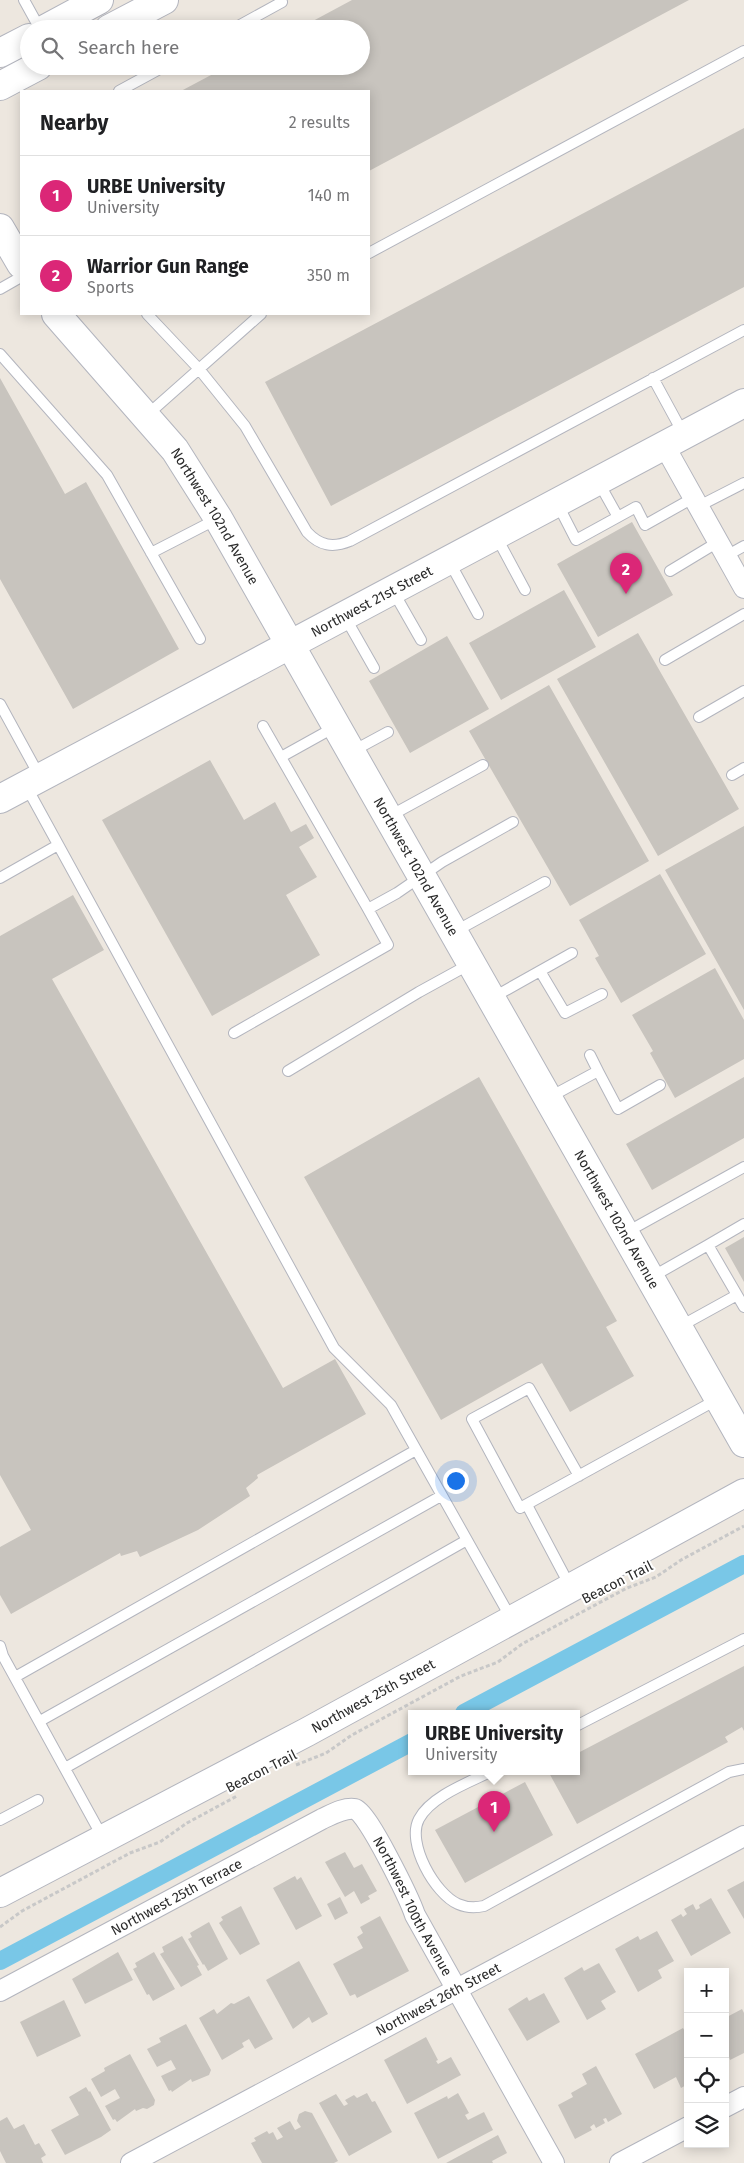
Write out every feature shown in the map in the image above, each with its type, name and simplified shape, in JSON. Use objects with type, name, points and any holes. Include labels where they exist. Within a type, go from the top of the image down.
[{"type":"street","points":[[62,20],[99,0]]},
{"type":"street","points":[[126,20],[164,0]]},
{"type":"street","points":[[0,53],[20,43]]},
{"type":"street","points":[[0,86],[21,75]]},
{"type":"street","points":[[0,228],[20,262]]},
{"type":"street","name":"Northwest 102nd Avenue","points":[[57,315],[175,450],[218,518],[744,1443]]},
{"type":"street","name":"Northwest 21st Street","points":[[0,799],[744,403]]},
{"type":"street","points":[[674,440],[696,502],[744,588]]},
{"type":"street","name":"Northwest 25th Street","points":[[0,1893],[307,1732],[744,1493]]},
{"type":"street","name":"Northwest 100th Avenue","points":[[355,1809],[363,1815],[408,1896],[415,1916],[554,2163]]},
{"type":"street","name":"Northwest 25th Terrace","points":[[0,1991],[322,1819],[343,1810],[355,1809]]},
{"type":"street","name":"Northwest 26th Street","points":[[131,2163],[744,1836]]},
{"type":"street","points":[[729,2105],[744,2097]]},
{"type":"street","points":[[620,2163],[684,2129]]},
{"type":"lane","points":[[24,0],[35,20]]},
{"type":"lane","points":[[250,20],[283,1]]},
{"type":"lane","points":[[370,251],[744,51]]},
{"type":"lane","points":[[121,90],[148,75]]},
{"type":"lane","points":[[0,289],[20,277]]},
{"type":"lane","points":[[148,315],[199,369],[245,426],[307,532],[313,539],[331,546],[350,541],[744,330]]},
{"type":"lane","points":[[146,416],[259,315]]},
{"type":"lane","points":[[0,354],[107,475],[200,639]]},
{"type":"lane","points":[[653,378],[674,440]]},
{"type":"lane","points":[[598,480],[618,517]]},
{"type":"lane","points":[[556,502],[576,540],[636,507],[645,525],[744,483]]},
{"type":"lane","points":[[151,553],[218,518]]},
{"type":"lane","points":[[495,535],[525,590]]},
{"type":"lane","points":[[670,571],[722,549],[744,546]]},
{"type":"lane","points":[[448,560],[478,614]]},
{"type":"lane","points":[[393,590],[421,640]]},
{"type":"lane","points":[[665,660],[744,614]]},
{"type":"lane","points":[[344,616],[374,668]]},
{"type":"lane","points":[[699,717],[744,691]]},
{"type":"lane","points":[[0,704],[58,845],[334,1348],[392,1406],[512,1620]]},
{"type":"lane","points":[[234,1033],[388,945],[263,726]]},
{"type":"lane","points":[[281,757],[336,727]]},
{"type":"lane","points":[[350,752],[388,732]]},
{"type":"lane","points":[[388,817],[483,765]]},
{"type":"lane","points":[[732,775],[744,768]]},
{"type":"lane","points":[[368,909],[513,822]]},
{"type":"lane","points":[[0,878],[58,845]]},
{"type":"lane","points":[[453,932],[544,882]]},
{"type":"lane","points":[[491,998],[572,953]]},
{"type":"lane","points":[[288,1072],[419,992],[471,963]]},
{"type":"lane","points":[[540,971],[565,1013],[602,994]]},
{"type":"lane","points":[[590,1055],[618,1109],[660,1085]]},
{"type":"lane","points":[[548,1098],[598,1071]]},
{"type":"lane","points":[[624,1233],[744,1166]]},
{"type":"lane","points":[[650,1278],[744,1224]]},
{"type":"lane","points":[[708,1245],[744,1307]]},
{"type":"lane","points":[[678,1328],[737,1295]]},
{"type":"lane","points":[[579,1476],[529,1388],[472,1419],[520,1508],[579,1476],[719,1399]]},
{"type":"lane","points":[[15,1677],[416,1450]]},
{"type":"lane","points":[[40,1721],[441,1496]]},
{"type":"lane","points":[[527,1504],[571,1588]]},
{"type":"lane","points":[[66,1768],[467,1540]]},
{"type":"lane","points":[[580,1724],[744,1638]]},
{"type":"lane","points":[[0,1646],[15,1677],[104,1838]]},
{"type":"lane","points":[[485,1775],[432,1804],[418,1820],[416,1828],[416,1845],[429,1873],[450,1900],[475,1908],[484,1906],[729,1772],[744,1769]]},
{"type":"lane","points":[[0,1820],[38,1800]]},
{"type":"path","name":"Beacon Trail","points":[[294,1765],[326,1753],[352,1735],[461,1676],[498,1662],[522,1644],[627,1588],[656,1577],[681,1560],[744,1526]]},
{"type":"path","name":"Beacon Trail","points":[[0,1927],[22,1911],[130,1853],[160,1842],[187,1823],[245,1792]]},
{"type":"building","points":[[352,0],[689,0],[370,170],[370,90],[183,90],[211,75],[370,75],[370,20],[315,20]]},
{"type":"building","points":[[744,128],[744,287],[331,506],[265,382]]},
{"type":"building","points":[[0,378],[65,494],[86,482],[179,649],[73,709],[0,579]]},
{"type":"building","points":[[632,522],[673,595],[598,637],[557,564]]},
{"type":"building","points":[[564,590],[596,647],[501,700],[469,643]]},
{"type":"building","points":[[638,633],[739,809],[658,856],[557,679]]},
{"type":"building","points":[[447,636],[489,709],[410,753],[369,681]]},
{"type":"building","points":[[549,685],[649,861],[570,906],[469,731]]},
{"type":"building","points":[[210,760],[244,820],[275,802],[291,832],[306,824],[314,838],[299,847],[317,877],[286,895],[320,955],[212,1016],[102,820]]},
{"type":"building","points":[[744,826],[744,1010],[665,870]]},
{"type":"building","points":[[660,874],[706,954],[621,1003],[595,958],[599,956],[579,920]]},
{"type":"building","points":[[73,895],[104,950],[52,979],[283,1388],[335,1359],[366,1414],[257,1475],[258,1478],[246,1488],[250,1496],[198,1530],[140,1557],[137,1551],[121,1556],[120,1553],[11,1614],[0,1595],[0,1547],[31,1530],[0,1475],[0,936]]},
{"type":"building","points":[[715,968],[744,1020],[744,1059],[675,1098],[650,1053],[653,1051],[632,1015]]},
{"type":"building","points":[[479,1077],[617,1321],[606,1327],[634,1376],[570,1412],[542,1363],[441,1420],[304,1177]]},
{"type":"building","points":[[744,1077],[744,1138],[652,1190],[626,1144]]},
{"type":"building","points":[[744,1237],[744,1282],[725,1248]]},
{"type":"building","points":[[744,1666],[744,1731],[742,1727],[725,1737],[728,1742],[577,1824],[550,1775],[580,1775],[580,1752]]},
{"type":"building","points":[[525,1782],[553,1835],[465,1883],[435,1830]]},
{"type":"building","points":[[345,1852],[354,1868],[362,1864],[377,1891],[368,1896],[370,1899],[361,1904],[354,1891],[345,1897],[325,1862]]},
{"type":"building","points":[[295,1876],[297,1880],[301,1877],[322,1916],[296,1930],[273,1888]]},
{"type":"building","points":[[744,1881],[744,1919],[727,1890]]},
{"type":"building","points":[[340,1897],[348,1913],[335,1920],[327,1904]]},
{"type":"building","points":[[711,1898],[731,1933],[691,1956],[671,1920],[681,1914],[683,1917],[687,1914],[684,1909],[693,1904],[696,1910],[700,1908],[699,1905]]},
{"type":"building","points":[[241,1906],[260,1944],[240,1955],[219,1923],[223,1920],[221,1917]]},
{"type":"building","points":[[380,1916],[409,1971],[357,1998],[355,1994],[350,1996],[333,1964],[363,1948],[357,1937],[363,1933],[360,1927]]},
{"type":"building","points":[[209,1922],[228,1959],[208,1971],[188,1939],[192,1937],[190,1933]]},
{"type":"building","points":[[657,1931],[674,1961],[658,1970],[662,1978],[638,1992],[615,1949],[638,1936],[640,1940]]},
{"type":"building","points":[[182,1936],[199,1965],[197,1966],[202,1975],[181,1987],[160,1954],[164,1952],[162,1947]]},
{"type":"building","points":[[118,1952],[133,1980],[85,2004],[72,1979]]},
{"type":"building","points":[[154,1952],[175,1989],[153,2001],[149,1994],[147,1995],[133,1969],[137,1967],[135,1963]]},
{"type":"building","points":[[299,1961],[328,2014],[312,2023],[309,2017],[293,2029],[266,1980]]},
{"type":"building","points":[[599,1963],[616,1992],[601,2001],[606,2009],[587,2020],[564,1978],[582,1967],[584,1971]]},
{"type":"building","points":[[544,1993],[560,2022],[527,2041],[508,2009],[527,1997],[529,2001]]},
{"type":"building","points":[[249,1996],[273,2039],[255,2049],[249,2039],[242,2043],[244,2047],[222,2060],[199,2018],[214,2009],[217,2014],[231,2003],[234,2004]]},
{"type":"building","points":[[64,2000],[81,2036],[37,2057],[20,2022]]},
{"type":"building","points":[[742,2009],[744,2013],[744,2053],[730,2060],[729,2057],[729,2016]]},
{"type":"building","points":[[186,2024],[211,2070],[209,2075],[192,2082],[191,2079],[172,2092],[171,2090],[169,2091],[161,2076],[176,2069],[171,2060],[157,2067],[147,2049],[161,2042],[159,2038]]},
{"type":"building","points":[[683,2028],[684,2086],[681,2088],[676,2077],[654,2089],[635,2054]]},
{"type":"building","points":[[426,2037],[438,2060],[436,2061],[438,2064],[451,2057],[461,2075],[407,2104],[384,2060]]},
{"type":"building","points":[[130,2054],[155,2100],[154,2105],[147,2109],[143,2108],[136,2111],[135,2109],[117,2122],[115,2119],[113,2120],[105,2106],[120,2098],[115,2089],[101,2097],[91,2079],[105,2071],[104,2068]]},
{"type":"building","points":[[596,2066],[622,2114],[608,2122],[606,2118],[603,2119],[605,2123],[596,2128],[594,2124],[590,2127],[592,2130],[575,2139],[558,2105],[573,2097],[571,2093],[587,2084],[582,2074]]},
{"type":"building","points":[[86,2087],[111,2130],[65,2155],[51,2130],[79,2115],[69,2097]]},
{"type":"building","points":[[367,2093],[372,2102],[375,2101],[392,2132],[349,2156],[319,2103],[336,2094],[344,2106],[348,2104],[345,2100],[354,2095],[357,2098]]},
{"type":"building","points":[[458,2093],[469,2113],[465,2115],[468,2120],[484,2112],[493,2130],[438,2159],[414,2113],[447,2096],[448,2099]]},
{"type":"building","points":[[305,2111],[312,2113],[338,2161],[334,2163],[262,2163],[251,2143],[256,2141],[254,2138],[267,2131],[269,2134],[273,2132],[277,2140],[283,2137],[277,2128],[290,2121],[295,2130],[301,2127],[297,2121],[299,2114]]},
{"type":"building","points":[[7,2117],[14,2129],[24,2124],[35,2145],[39,2143],[46,2155],[41,2158],[43,2163],[6,2163],[0,2151],[0,2121]]},
{"type":"building","points":[[498,2135],[507,2153],[492,2161],[493,2163],[446,2163]]},
{"type":"waterway","points":[[470,1710],[744,1564]]},
{"type":"waterway","points":[[0,1961],[408,1744]]},
{"type":"place","name":"Warrior Gun Range","points":[[626,594]]},
{"type":"place","name":"URBE University","points":[[494,1832]]}]
